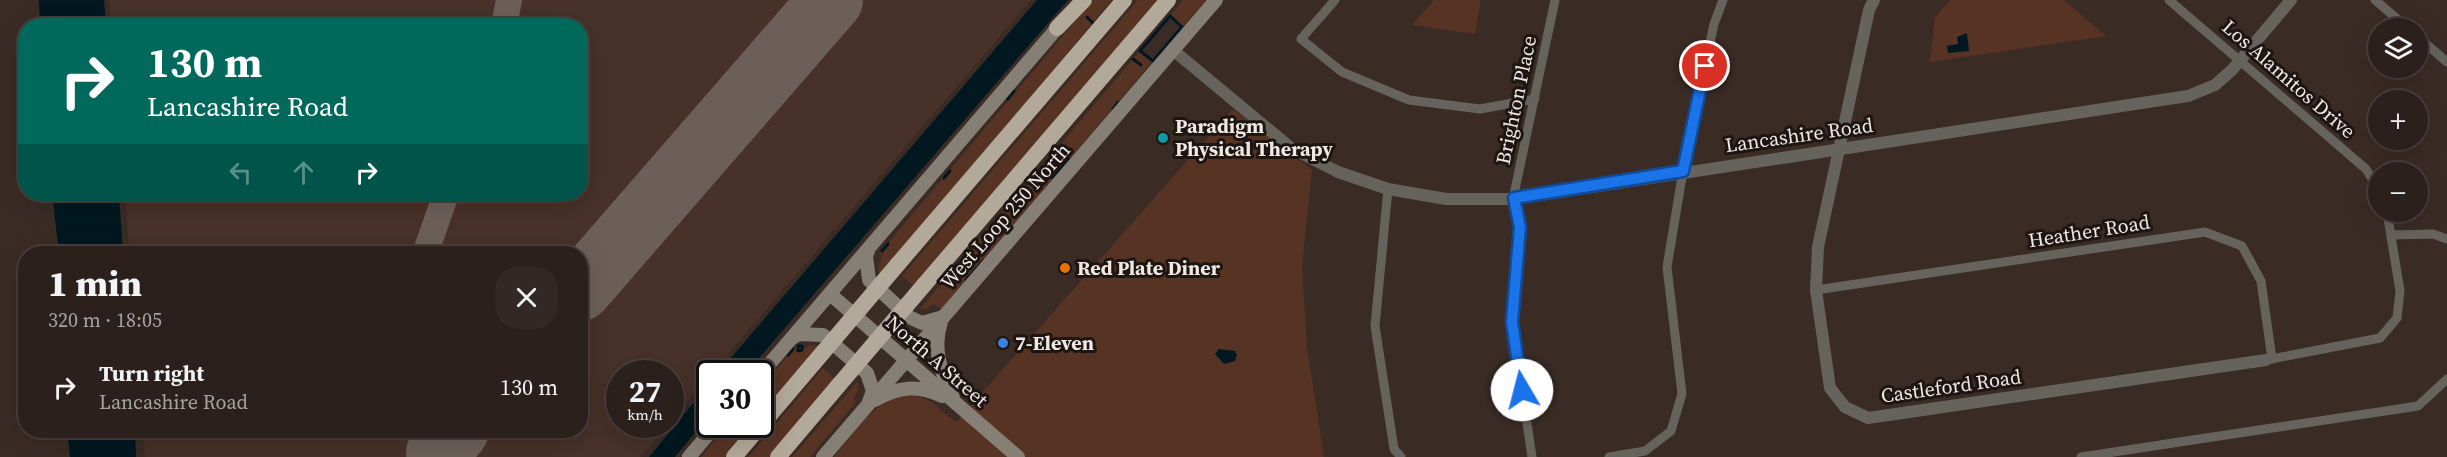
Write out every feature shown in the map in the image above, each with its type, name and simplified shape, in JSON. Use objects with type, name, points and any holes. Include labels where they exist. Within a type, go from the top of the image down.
[{"type":"highway","points":[[1058,28],[1083,0]]},
{"type":"highway","points":[[734,457],[1124,0]]},
{"type":"highway","points":[[778,457],[1168,0]]},
{"type":"main road","name":"West Loop 250 North","points":[[823,457],[1216,0]]},
{"type":"main road","points":[[773,360],[1058,28]]},
{"type":"main road","points":[[868,251],[866,256],[868,280],[909,316],[922,322],[943,317]]},
{"type":"main road","name":"North A Street","points":[[830,294],[1018,457]]},
{"type":"main road","points":[[943,317],[937,336],[937,355],[955,402]]},
{"type":"main road","points":[[794,337],[798,334],[823,335],[867,372],[873,391],[868,404]]},
{"type":"main road","points":[[868,404],[888,393],[920,387],[955,402]]},
{"type":"main road","points":[[689,457],[705,438]]},
{"type":"street","points":[[1335,0],[1301,39],[1342,72],[1408,100],[1480,109],[1535,99]]},
{"type":"street","name":"Brighton Place","points":[[1532,457],[1512,322],[1520,227],[1514,198],[1556,0]]},
{"type":"street","points":[[1609,457],[1645,451],[1673,428],[1682,394],[1667,267],[1683,171],[1714,24],[1723,0]]},
{"type":"street","name":"Castleford Road","points":[[1874,0],[1869,10],[1818,247],[1816,290],[1830,388],[1845,407],[1868,418],[2269,359],[2380,338],[2397,318],[2400,291],[2392,235]]},
{"type":"street","name":"Los Alamitos Drive","points":[[2169,0],[2368,172]]},
{"type":"street","name":"Lancashire Road","points":[[1173,50],[1291,148],[1338,172],[1388,189],[1446,199],[1514,198],[2188,96],[2215,85],[2240,60],[2291,0]]},
{"type":"street","points":[[2375,0],[2396,18]]},
{"type":"street","points":[[2428,46],[2447,62]]},
{"type":"street","points":[[1388,189],[1375,326],[1394,449],[1401,457]]},
{"type":"street","points":[[2389,222],[2392,235],[2433,234],[2447,238]]},
{"type":"street","name":"Heather Road","points":[[1816,290],[2205,232],[2242,246],[2252,263],[2260,281],[2269,359]]},
{"type":"street","points":[[2081,457],[2418,406],[2447,379]]},
{"type":"shaded area","points":[[109,0],[1031,0],[723,360],[696,360],[696,392],[684,406],[684,360],[606,360],[606,438],[657,438],[640,457],[145,457],[144,438],[588,438],[588,246],[129,246],[125,201],[588,201],[588,18],[110,18]]},
{"type":"shaded area","points":[[1093,0],[1112,0],[880,276],[878,268],[882,256],[879,254]]},
{"type":"shaded area","points":[[1138,0],[1161,0],[915,287],[902,276]]},
{"type":"shaded area","points":[[1183,0],[1206,0],[1182,27],[1170,16]]},
{"type":"shaded area","points":[[1434,0],[1481,0],[1475,34],[1412,25]]},
{"type":"shaded area","points":[[1950,0],[2064,0],[2106,36],[1930,62],[1935,17]]},
{"type":"shaded area","points":[[1140,51],[1153,61],[941,309],[934,304],[920,309]]},
{"type":"shaded area","points":[[1233,109],[1312,170],[1302,266],[1307,347],[1324,457],[834,457],[862,422],[884,403],[897,397],[911,396],[926,399],[956,422]]},
{"type":"shaded area","points":[[797,345],[803,350],[809,345],[819,346],[774,400],[774,372]]},
{"type":"shaded area","points":[[823,368],[836,380],[770,457],[748,457],[764,438],[774,438],[774,426]]},
{"type":"shaded area","points":[[858,381],[859,388],[853,399],[856,402],[810,457],[792,457]]},
{"type":"shaded area","points":[[717,438],[742,438],[725,457],[701,457]]},
{"type":"water","points":[[39,0],[104,0],[105,18],[40,18]]},
{"type":"water","points":[[1037,0],[1068,0],[757,360],[729,360]]},
{"type":"water","points":[[1967,33],[1969,51],[1948,53],[1947,46],[1958,44],[1957,37]]},
{"type":"water","points":[[53,201],[119,201],[123,246],[58,246]]},
{"type":"water","points":[[1219,349],[1235,351],[1237,355],[1235,361],[1224,364],[1215,354]]},
{"type":"water","points":[[696,400],[696,432],[675,457],[649,457],[665,438],[684,438],[684,414]]},
{"type":"water","points":[[68,438],[135,438],[136,457],[70,457]]},
{"type":"waterway","points":[[1170,16],[1182,27],[1153,61],[1140,51],[1170,16]]},
{"type":"waterway","points":[[1087,17],[1093,23]]},
{"type":"waterway","points":[[1133,59],[1141,65]]},
{"type":"waterway","points":[[1008,99],[1014,91]]},
{"type":"waterway","points":[[1113,109],[1118,102]]},
{"type":"waterway","points":[[1053,178],[1069,159]]},
{"type":"waterway","points":[[944,178],[950,171]]},
{"type":"waterway","points":[[882,251],[888,244]]},
{"type":"waterway","points":[[966,280],[984,260]]},
{"type":"waterway","points":[[798,346],[802,346],[802,350],[798,351],[798,346]]},
{"type":"waterway","points":[[788,355],[793,349]]},
{"type":"taxiway","points":[[506,18],[509,0]]},
{"type":"taxiway","points":[[428,246],[444,201]]},
{"type":"runway","points":[[588,280],[831,0]]},
{"type":"runway","points":[[438,453],[450,438]]},
{"type":"place","name":"Paradigm Physical Therapy","points":[[1163,138]]},
{"type":"place","name":"Red Plate Diner","points":[[1065,268]]},
{"type":"place","name":"7-Eleven","points":[[1003,343]]},
{"type":"route","points":[[1522,390],[1512,322],[1520,227],[1514,198],[1683,171],[1705,66]]}]
